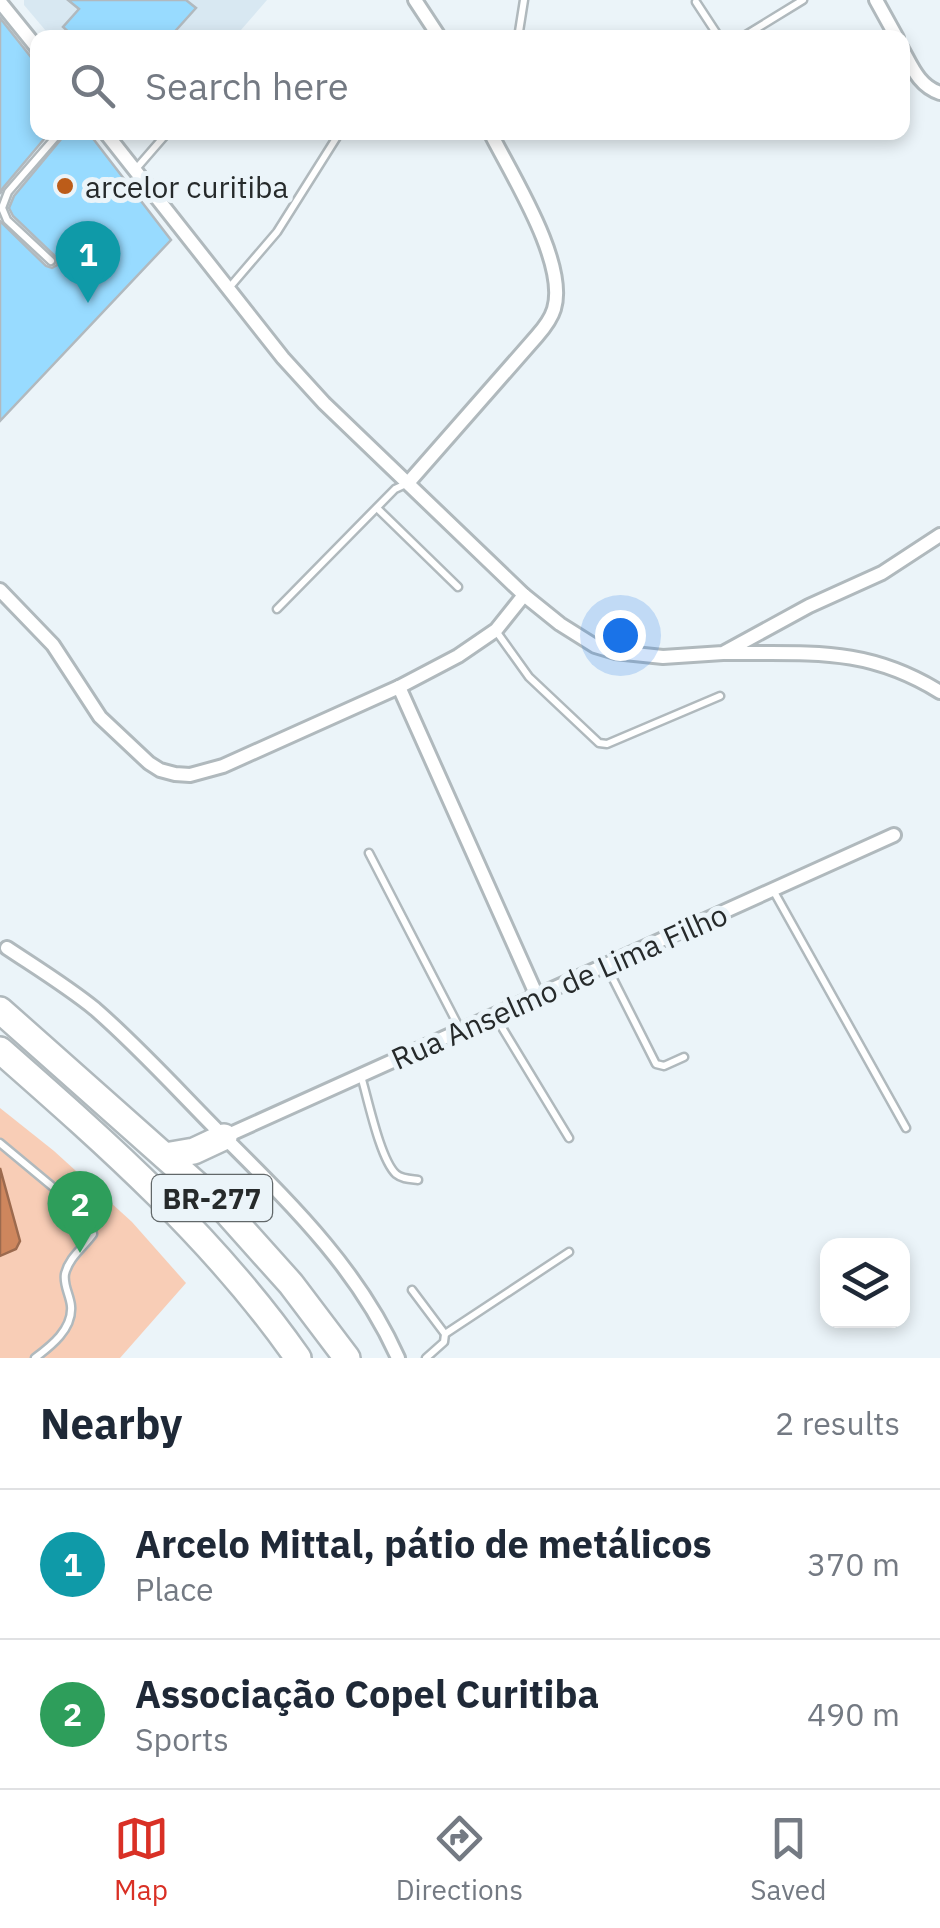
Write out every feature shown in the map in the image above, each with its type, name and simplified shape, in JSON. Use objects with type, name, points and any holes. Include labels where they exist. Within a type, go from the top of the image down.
[{"type":"highway","name":"BR-277","points":[[0,1006],[246,1232],[346,1358]]},
{"type":"highway","name":"BR-277","points":[[0,1050],[163,1197],[244,1286],[298,1358]]},
{"type":"highway","points":[[165,1156],[194,1152],[224,1137]]},
{"type":"street","points":[[415,0],[435,30]]},
{"type":"street","points":[[876,0],[892,30]]},
{"type":"street","points":[[0,2],[30,38]]},
{"type":"street","points":[[910,62],[920,80],[940,93]]},
{"type":"street","points":[[110,140],[310,388],[560,624],[595,646],[626,654],[825,654],[864,658],[940,692]]},
{"type":"street","points":[[408,483],[538,336],[554,308],[556,278],[546,244],[494,140]]},
{"type":"street","points":[[723,653],[808,606],[882,573],[940,536]]},
{"type":"street","points":[[0,590],[53,644],[92,705],[114,731],[160,770],[190,775],[223,766],[458,656],[496,630],[524,594]]},
{"type":"street","points":[[398,687],[537,996]]},
{"type":"street","name":"Rua Anselmo de Lima Filho","points":[[224,1137],[894,835]]},
{"type":"street","points":[[8,948],[101,1015],[286,1200],[351,1276],[377,1313],[398,1358]]},
{"type":"lane","points":[[519,30],[524,0]]},
{"type":"lane","points":[[753,30],[803,0]]},
{"type":"lane","points":[[696,2],[714,30]]},
{"type":"lane","points":[[51,261],[7,220],[2,208],[8,192],[53,140]]},
{"type":"lane","points":[[134,170],[161,140]]},
{"type":"lane","points":[[228,288],[278,232],[335,140]]},
{"type":"lane","points":[[277,609],[395,488],[408,483]]},
{"type":"lane","points":[[377,508],[458,587]]},
{"type":"lane","points":[[496,630],[529,677],[598,742],[607,744],[720,696]]},
{"type":"lane","points":[[369,853],[460,1030]]},
{"type":"lane","points":[[772,890],[906,1128]]},
{"type":"lane","points":[[606,965],[656,1064],[664,1066],[684,1057]]},
{"type":"lane","points":[[495,1015],[568,1138]]},
{"type":"lane","points":[[361,1075],[392,1170],[400,1177],[418,1180]]},
{"type":"lane","points":[[0,1143],[89,1217],[92,1226],[93,1234],[72,1258],[64,1278],[71,1306],[66,1328],[35,1358]]},
{"type":"lane","points":[[445,1334],[569,1252]]},
{"type":"lane","points":[[412,1290],[445,1334],[444,1342],[426,1358]]},
{"type":"shaded area","points":[[24,0],[267,0],[241,30],[45,30]]},
{"type":"shaded area","points":[[0,1108],[132,1222],[186,1283],[120,1358],[0,1358]]},
{"type":"shaded area","points":[[0,1168],[20,1241],[16,1249],[0,1256]]},
{"type":"building","points":[[68,0],[186,0],[196,8],[176,30],[66,30],[63,27],[79,9]]},
{"type":"building","points":[[0,18],[30,56],[30,140],[43,140],[0,194]]},
{"type":"building","name":"arcelor curitiba","points":[[60,140],[94,140],[171,240],[0,421],[0,221],[46,266],[57,265],[56,257],[13,216],[9,208],[14,196]]},
{"type":"place","name":"arcelor curitiba","points":[[65,186]]},
{"type":"place","name":"Arcelo Mittal, pátio de metálicos","points":[[88,303]]},
{"type":"place","name":"Associação Copel Curitiba","points":[[80,1253]]}]
